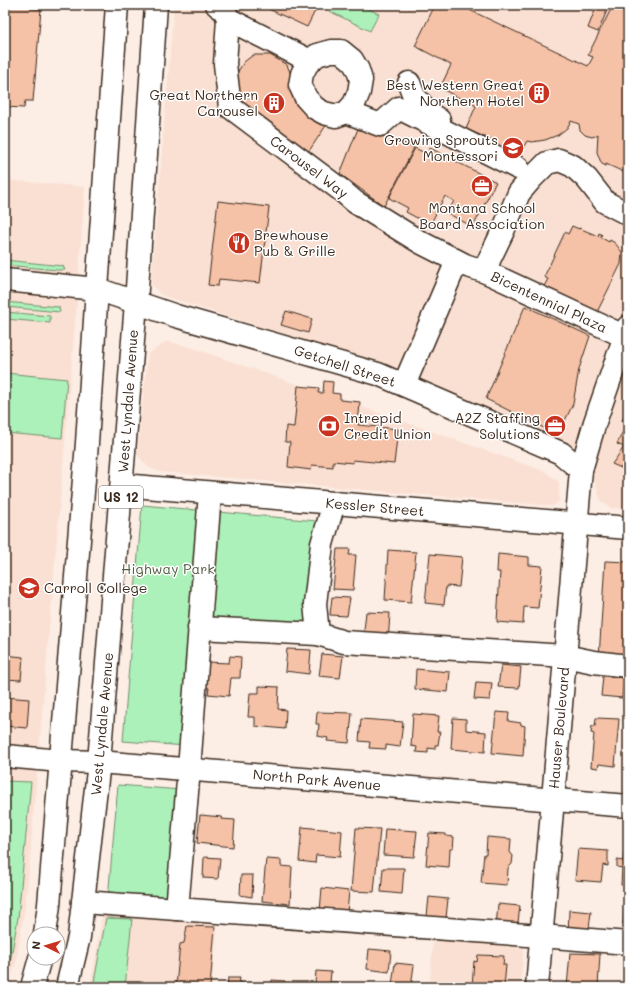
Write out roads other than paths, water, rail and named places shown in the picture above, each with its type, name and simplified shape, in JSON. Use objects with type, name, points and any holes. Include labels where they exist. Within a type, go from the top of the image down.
[{"type":"main road","name":"US 12","points":[[46,926],[87,443],[117,5]]},
{"type":"main road","name":"West Lyndale Avenue","points":[[67,987],[79,937],[100,762],[136,302],[156,5]]},
{"type":"main road","points":[[222,12],[310,61]]},
{"type":"main road","name":"Carousel Way","points":[[222,12],[225,64],[230,107],[356,202],[420,242],[465,265],[486,272]]},
{"type":"main road","points":[[331,51],[341,52],[352,60],[358,70],[361,80],[359,92],[354,104],[347,112],[336,116],[324,113],[315,108],[306,98],[300,85],[302,74],[307,64],[317,55],[331,51]]},
{"type":"main road","points":[[347,112],[380,125],[399,108],[518,168]]},
{"type":"main road","name":"Bicentennial Plaza","points":[[627,334],[486,272],[489,260],[519,193],[546,163],[559,160],[574,166],[606,202],[628,214]]},
{"type":"main road","points":[[404,385],[457,261]]},
{"type":"main road","name":"Getchell Street","points":[[5,280],[97,289],[176,316],[378,374],[561,453],[581,470]]},
{"type":"main road","name":"Hauser Boulevard","points":[[537,987],[581,470],[595,422],[627,334]]},
{"type":"main road","name":"Kessler Street","points":[[122,486],[628,528]]},
{"type":"main road","points":[[177,909],[210,493]]},
{"type":"main road","points":[[318,634],[315,604],[322,544],[334,503]]},
{"type":"main road","points":[[200,628],[318,634],[344,642],[565,656],[594,662],[628,666]]},
{"type":"main road","name":"North Park Avenue","points":[[5,756],[189,769],[628,806]]},
{"type":"main road","points":[[83,902],[541,936],[628,944]]},
{"type":"main road","points":[[32,987],[38,966]]},
{"type":"place","name":"Best Western Great Northern Hotel","points":[[539,93]]},
{"type":"place","name":"Great Northern Carousel","points":[[274,103]]},
{"type":"place","name":"Growing Sprouts Montessori","points":[[513,148]]},
{"type":"place","name":"Montana School Board Association","points":[[482,186]]},
{"type":"place","name":"Brewhouse Pub & Grille","points":[[239,243]]},
{"type":"place","name":"Intrepid Credit Union","points":[[329,426]]},
{"type":"place","name":"A2Z Staffing Solutions","points":[[555,426]]},
{"type":"place","name":"Carroll College","points":[[29,588]]},
{"type":"park label","name":"Highway Park","points":[[168,569]]}]
